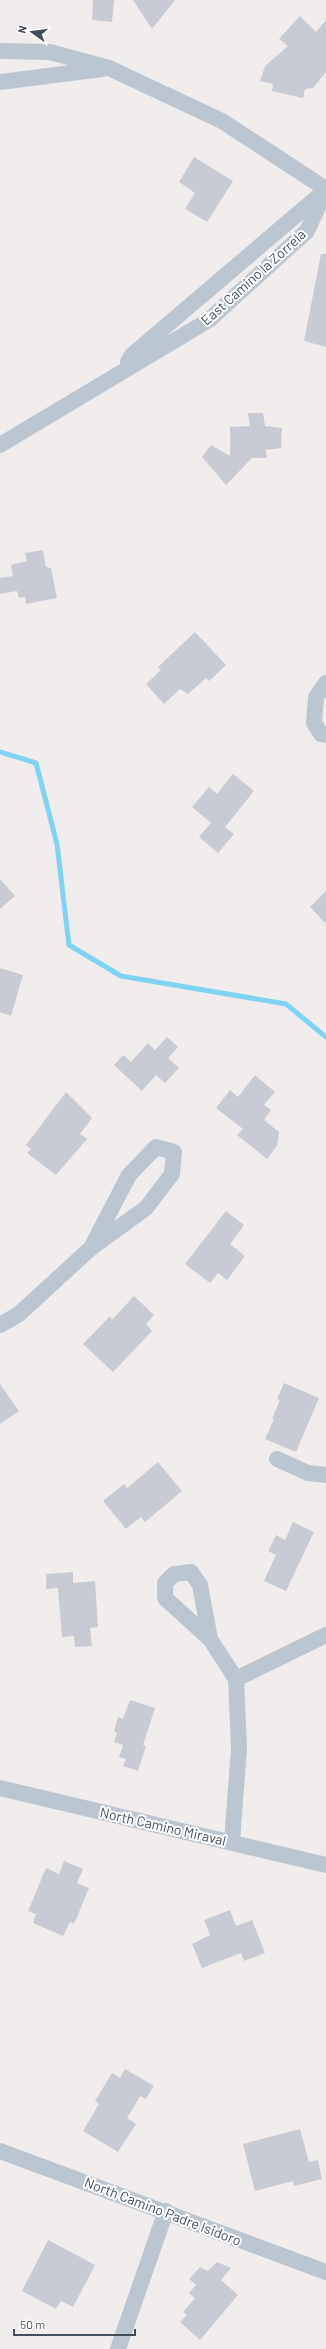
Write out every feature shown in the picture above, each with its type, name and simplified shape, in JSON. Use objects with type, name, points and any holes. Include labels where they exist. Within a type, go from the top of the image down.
[{"type":"street","points":[[0,51],[50,52],[109,68],[222,121],[326,190]]},
{"type":"street","points":[[0,82],[109,68]]},
{"type":"street","name":"East Camino la Zorrela","points":[[122,372],[132,355],[326,190]]},
{"type":"street","name":"East Camino la Zorrela","points":[[0,445],[209,320],[307,231],[326,190]]},
{"type":"street","points":[[326,683],[316,697],[314,723],[321,734],[326,735]]},
{"type":"street","points":[[0,1325],[19,1314],[91,1248],[146,1208],[172,1174],[174,1152],[156,1147],[129,1175],[91,1248]]},
{"type":"street","points":[[277,1459],[308,1473],[326,1475]]},
{"type":"street","points":[[236,1679],[326,1635]]},
{"type":"street","points":[[210,1639],[236,1679],[239,1748],[232,1842]]},
{"type":"street","name":"North Camino Miraval","points":[[0,1788],[232,1842],[326,1866]]},
{"type":"street","name":"North Camino Padre Isidoro","points":[[0,2150],[326,2272]]},
{"type":"street","points":[[118,2349],[166,2211]]},
{"type":"building","points":[[93,0],[114,0],[112,22],[92,20]]},
{"type":"building","points":[[133,0],[175,0],[152,29]]},
{"type":"building","points":[[300,16],[316,32],[326,20],[326,72],[313,88],[305,89],[303,98],[272,91],[273,84],[260,81],[265,66],[288,46],[279,39]]},
{"type":"building","points":[[194,157],[233,181],[207,222],[185,209],[195,193],[179,182]]},
{"type":"building","points":[[321,254],[326,254],[326,347],[304,341]]},
{"type":"building","points":[[248,413],[263,413],[265,426],[282,428],[281,448],[266,450],[267,458],[252,458],[226,485],[202,457],[211,445],[230,456],[230,427],[250,426]]},
{"type":"building","points":[[43,550],[46,567],[51,568],[57,598],[26,604],[25,597],[19,598],[17,591],[0,594],[0,578],[13,576],[11,565],[27,561],[25,553]]},
{"type":"building","points":[[195,632],[226,665],[209,681],[206,678],[188,694],[180,689],[164,704],[146,684],[161,670],[158,667]]},
{"type":"building","points":[[233,774],[254,791],[225,827],[234,834],[218,853],[199,837],[211,823],[192,807],[209,787],[217,794]]},
{"type":"building","points":[[0,879],[15,896],[0,909]]},
{"type":"building","points":[[326,891],[326,924],[310,907]]},
{"type":"building","points":[[0,968],[23,975],[11,1016],[0,1012]]},
{"type":"building","points":[[167,1037],[178,1047],[168,1058],[179,1068],[165,1083],[156,1075],[142,1091],[114,1065],[123,1055],[131,1062],[148,1043],[155,1050]]},
{"type":"building","points":[[255,1075],[275,1092],[264,1105],[271,1110],[264,1120],[279,1132],[277,1146],[267,1159],[237,1135],[243,1129],[216,1108],[230,1090],[238,1097]]},
{"type":"building","points":[[66,1092],[92,1118],[80,1134],[87,1139],[56,1175],[27,1153],[31,1149],[26,1145]]},
{"type":"building","points":[[226,1211],[244,1225],[230,1244],[245,1256],[227,1280],[218,1273],[210,1283],[185,1264]]},
{"type":"building","points":[[134,1296],[154,1315],[146,1324],[152,1331],[113,1372],[83,1344],[110,1316],[112,1320]]},
{"type":"building","points":[[284,1383],[319,1398],[296,1452],[265,1439],[274,1419],[272,1419],[280,1400],[277,1399]]},
{"type":"building","points":[[0,1384],[19,1411],[0,1424]]},
{"type":"building","points":[[158,1462],[182,1491],[145,1522],[141,1517],[126,1529],[103,1501],[124,1484],[127,1488]]},
{"type":"building","points":[[293,1522],[314,1532],[286,1591],[264,1581],[276,1555],[268,1551],[276,1535],[285,1540]]},
{"type":"building","points":[[73,1572],[73,1583],[95,1581],[98,1627],[90,1628],[92,1646],[75,1647],[74,1636],[62,1637],[58,1588],[46,1589],[46,1574]]},
{"type":"building","points":[[130,1700],[155,1708],[143,1745],[146,1746],[138,1771],[123,1766],[126,1759],[119,1757],[123,1745],[114,1742],[117,1733],[114,1732],[118,1717],[123,1719]]},
{"type":"building","points":[[64,1861],[83,1869],[77,1883],[89,1888],[74,1924],[70,1922],[63,1936],[33,1923],[36,1914],[28,1911],[46,1868],[59,1874]]},
{"type":"building","points":[[230,1910],[236,1926],[252,1920],[265,1953],[244,1961],[241,1953],[202,1968],[192,1944],[210,1935],[204,1920]]},
{"type":"building","points":[[125,2069],[154,2086],[146,2099],[140,2096],[127,2118],[136,2124],[118,2152],[83,2131],[99,2104],[95,2101],[112,2073],[120,2078]]},
{"type":"building","points":[[300,2129],[309,2162],[318,2160],[322,2179],[294,2186],[293,2181],[255,2191],[243,2144]]},
{"type":"building","points":[[48,2240],[95,2265],[73,2307],[61,2301],[56,2309],[22,2291]]},
{"type":"building","points":[[217,2262],[231,2268],[221,2280],[238,2295],[200,2340],[180,2322],[187,2315],[183,2312],[195,2298],[189,2293],[196,2285],[189,2279],[200,2267],[208,2271]]},
{"type":"waterway","points":[[0,752],[36,763],[57,844],[69,945],[121,976],[286,1004],[326,1037]]}]
